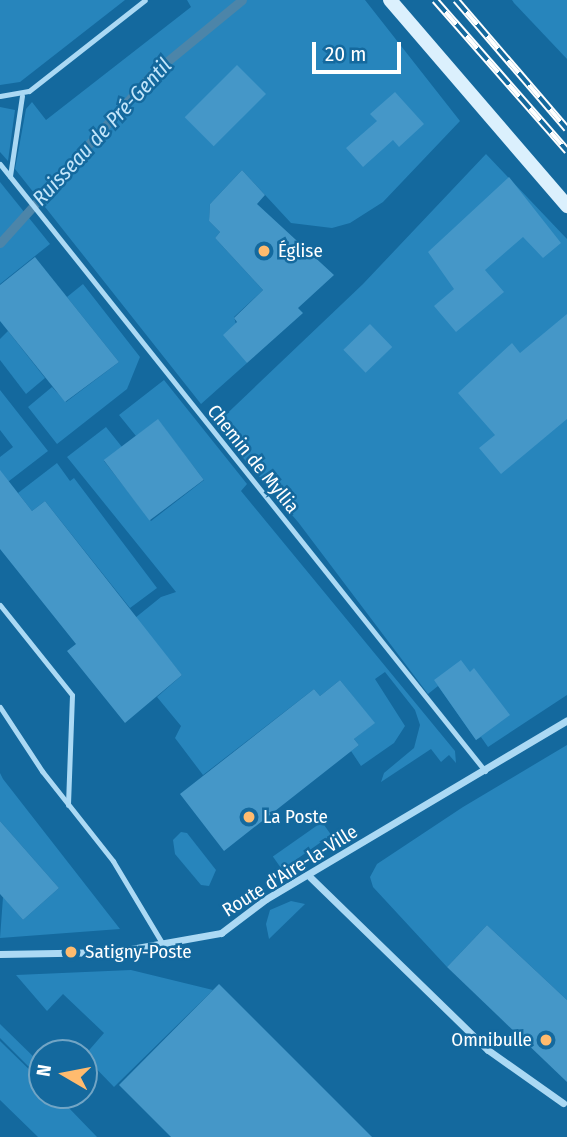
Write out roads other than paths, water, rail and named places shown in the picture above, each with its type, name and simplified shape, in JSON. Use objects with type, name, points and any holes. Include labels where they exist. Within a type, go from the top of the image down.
[{"type":"street","points":[[390,0],[567,206]]},
{"type":"street","name":"Route d'Aire-la-Ville","points":[[0,954],[114,952],[221,933],[266,899],[310,877],[567,720]]},
{"type":"street","points":[[310,877],[488,1050],[563,1103]]},
{"type":"lane","points":[[0,96],[22,96],[145,0]]},
{"type":"lane","points":[[9,176],[22,96]]},
{"type":"lane","name":"Chemin de Myllia","points":[[0,164],[485,771]]},
{"type":"lane","points":[[0,605],[72,695],[68,805]]},
{"type":"lane","points":[[0,708],[68,805],[113,861],[162,943]]},
{"type":"waterway","name":"Ruisseau de Pré-Gentil","points":[[0,243],[153,73],[242,0]]},
{"type":"railway","points":[[435,0],[567,151]]},
{"type":"railway","points":[[456,0],[567,129]]},
{"type":"place","name":"Église","points":[[264,251]]},
{"type":"place","name":"La Poste","points":[[249,817]]},
{"type":"place","name":"Satigny-Poste","points":[[71,952]]},
{"type":"place","name":"Omnibulle","points":[[546,1040]]}]
